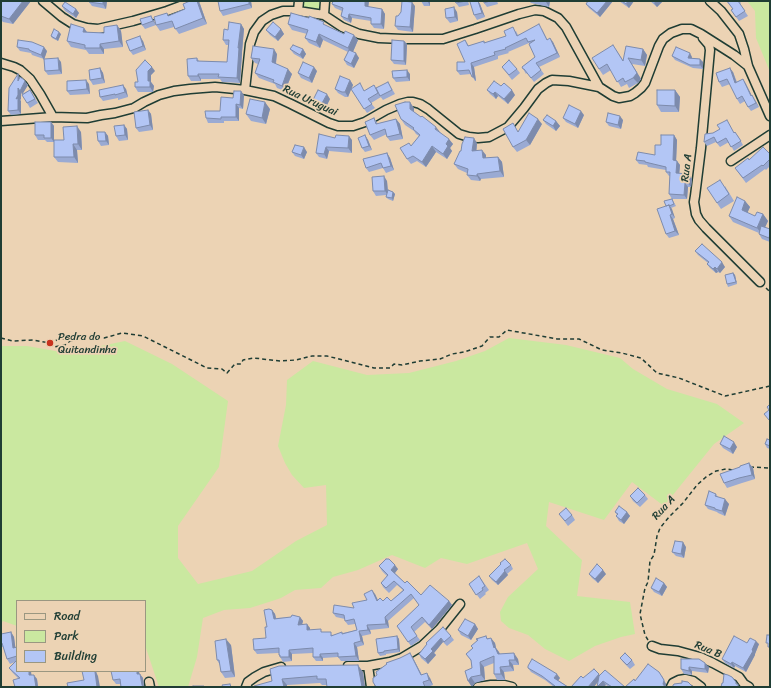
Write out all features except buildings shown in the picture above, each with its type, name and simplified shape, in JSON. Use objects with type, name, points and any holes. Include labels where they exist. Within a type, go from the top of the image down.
[{"type":"street","points":[[43,1],[73,24],[98,29],[133,22],[194,1]]},
{"type":"street","points":[[298,11],[300,1]]},
{"type":"street","points":[[324,15],[325,1]]},
{"type":"street","points":[[710,1],[721,11],[739,34],[748,66],[770,116]]},
{"type":"street","points":[[245,90],[250,44],[254,32],[262,21],[271,15],[283,11],[298,11],[324,15],[342,27],[359,34],[379,38],[437,39],[443,39],[519,14],[535,10],[544,11],[558,18],[566,27],[599,87],[612,96],[619,98],[630,96],[645,83],[659,46],[664,38],[671,33],[682,29],[691,30],[701,34],[734,55],[748,66]]},
{"type":"street","name":"Rua A","points":[[701,34],[710,50],[701,148],[694,202],[696,214],[706,228],[760,282]]},
{"type":"street","points":[[1,63],[20,70],[30,79],[53,117]]},
{"type":"street","name":"Rua Uruguai","points":[[1,120],[53,117],[87,118],[134,108],[159,95],[174,90],[190,88],[215,88],[245,90],[274,96],[338,126],[354,126],[400,104],[413,102],[428,109],[459,134],[478,138],[489,137],[508,127],[538,89],[552,80],[569,81],[599,87]]},
{"type":"street","points":[[731,161],[770,135]]},
{"type":"street","points":[[340,666],[368,666],[402,658],[422,646],[440,628],[460,604]]},
{"type":"street","name":"Rua B","points":[[652,646],[660,650],[678,651],[713,662],[739,677],[744,684],[749,687]]},
{"type":"street","points":[[246,687],[248,682],[264,672],[274,668],[290,666]]},
{"type":"street","points":[[368,666],[371,687]]},
{"type":"street","points":[[671,687],[673,683],[685,679],[693,681],[701,687]]},
{"type":"street","points":[[478,687],[492,685],[512,687]]},
{"type":"path","points":[[50,343],[54,348],[64,345],[70,341],[86,337],[104,338],[122,333],[144,336],[207,368],[222,369],[227,373],[235,364],[241,364],[243,360],[254,358],[296,360],[312,356],[327,356],[374,368],[390,368],[394,364],[402,366],[420,361],[440,359],[452,354],[464,352],[482,346],[490,337],[498,337],[507,330],[557,338],[579,339],[602,350],[641,358],[657,373],[679,378],[725,396],[770,386]]},
{"type":"path","points":[[1,338],[13,341],[33,340],[50,343],[65,339],[70,341]]},
{"type":"path","points":[[745,468],[752,466],[770,468]]},
{"type":"path","name":"Rua A","points":[[652,646],[645,635],[640,614],[645,588],[648,582],[650,561],[654,555],[660,528],[697,485],[706,477],[726,469],[738,470]]},
{"type":"green space","points":[[302,1],[323,1],[316,10],[303,7]]},
{"type":"green space","points":[[747,1],[770,1],[770,72],[756,38],[755,11]]},
{"type":"green space","points":[[509,338],[566,345],[620,358],[633,369],[667,389],[717,404],[744,423],[714,444],[664,506],[632,482],[604,520],[549,502],[546,526],[582,560],[577,596],[630,602],[635,634],[595,646],[569,661],[545,649],[528,635],[509,628],[501,621],[500,612],[508,597],[538,569],[527,543],[467,564],[441,558],[425,568],[392,555],[358,570],[333,577],[321,588],[295,590],[281,598],[250,608],[224,610],[203,618],[197,657],[188,687],[159,687],[146,648],[146,600],[16,600],[16,626],[3,621],[1,624],[1,346],[27,346],[67,353],[125,341],[172,364],[228,401],[219,467],[178,526],[178,558],[198,584],[252,571],[296,541],[327,525],[326,485],[304,488],[292,475],[278,446],[286,405],[287,380],[313,361],[367,375],[409,373],[456,361],[485,351]]},
{"type":"place","name":"Pedra do Quitandinha","points":[[50,343]]}]
